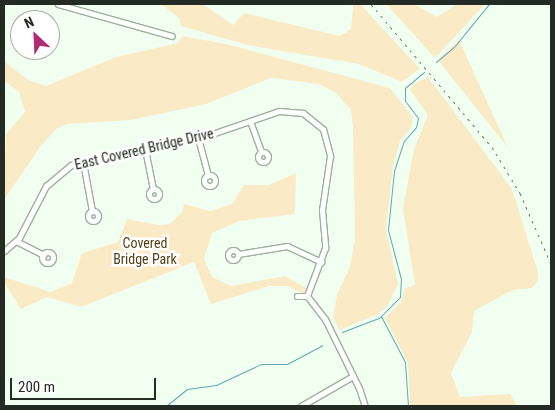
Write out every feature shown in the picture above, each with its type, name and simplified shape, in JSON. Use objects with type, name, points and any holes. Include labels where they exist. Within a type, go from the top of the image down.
[{"type":"street","points":[[58,4],[172,36]]},
{"type":"street","name":"East Covered Bridge Drive","points":[[4,251],[16,241],[53,178],[71,165],[198,138],[282,110],[295,110],[316,121],[326,134],[330,156],[322,210],[325,248],[307,296]]},
{"type":"street","points":[[250,121],[261,152]]},
{"type":"street","points":[[198,138],[208,176]]},
{"type":"street","points":[[145,150],[153,189]]},
{"type":"street","points":[[83,162],[92,211]]},
{"type":"street","points":[[16,241],[44,255]]},
{"type":"street","points":[[238,254],[287,246],[320,262]]},
{"type":"street","points":[[297,296],[307,296],[325,319],[353,376],[365,406]]},
{"type":"street","points":[[302,406],[353,376]]},
{"type":"green space","points":[[161,4],[203,4],[233,25],[244,13],[340,36],[351,29],[353,5],[360,4],[420,69],[402,82],[359,64],[247,45],[181,26],[180,19]]},
{"type":"green space","points":[[386,4],[414,4],[437,17],[457,4],[485,4],[435,58]]},
{"type":"green space","points":[[182,36],[226,44],[390,88],[413,117],[411,128],[400,141],[393,166],[386,230],[398,284],[388,305],[379,314],[339,330],[333,317],[337,295],[350,267],[355,239],[353,127],[351,110],[336,93],[319,84],[271,78],[206,104],[131,120],[67,124],[56,129],[40,147],[4,200],[6,134],[25,112],[19,92],[4,81],[4,61],[28,80],[46,86],[116,57],[178,43]]},
{"type":"green space","points":[[459,40],[508,148],[438,60]]},
{"type":"green space","points":[[428,77],[512,189],[538,272],[538,281],[532,288],[513,290],[474,311],[472,332],[451,373],[460,397],[510,394],[517,406],[410,406],[408,363],[385,318],[401,302],[405,288],[415,285],[403,208],[414,149],[428,115],[410,90],[413,84]]},
{"type":"green space","name":"Covered Bridge Park","points":[[296,173],[295,214],[239,221],[212,233],[204,259],[212,277],[231,286],[285,276],[308,289],[307,296],[288,286],[269,286],[211,304],[194,262],[81,307],[47,297],[21,309],[4,282],[4,277],[51,292],[72,283],[82,253],[118,242],[127,219],[158,225],[170,224],[182,212],[184,204],[210,211],[232,204],[244,185],[269,185]]},
{"type":"waterway","points":[[436,62],[454,47],[489,4]]},
{"type":"waterway","points":[[408,406],[405,362],[381,316],[400,297],[401,279],[388,230],[394,171],[404,141],[416,127],[418,118],[405,101],[405,88],[424,72]]},
{"type":"waterway","points":[[342,332],[381,317]]},
{"type":"waterway","points":[[166,406],[187,389],[216,385],[261,364],[287,364],[322,345]]},
{"type":"railway","points":[[371,4],[492,147],[520,193],[551,264]]}]
